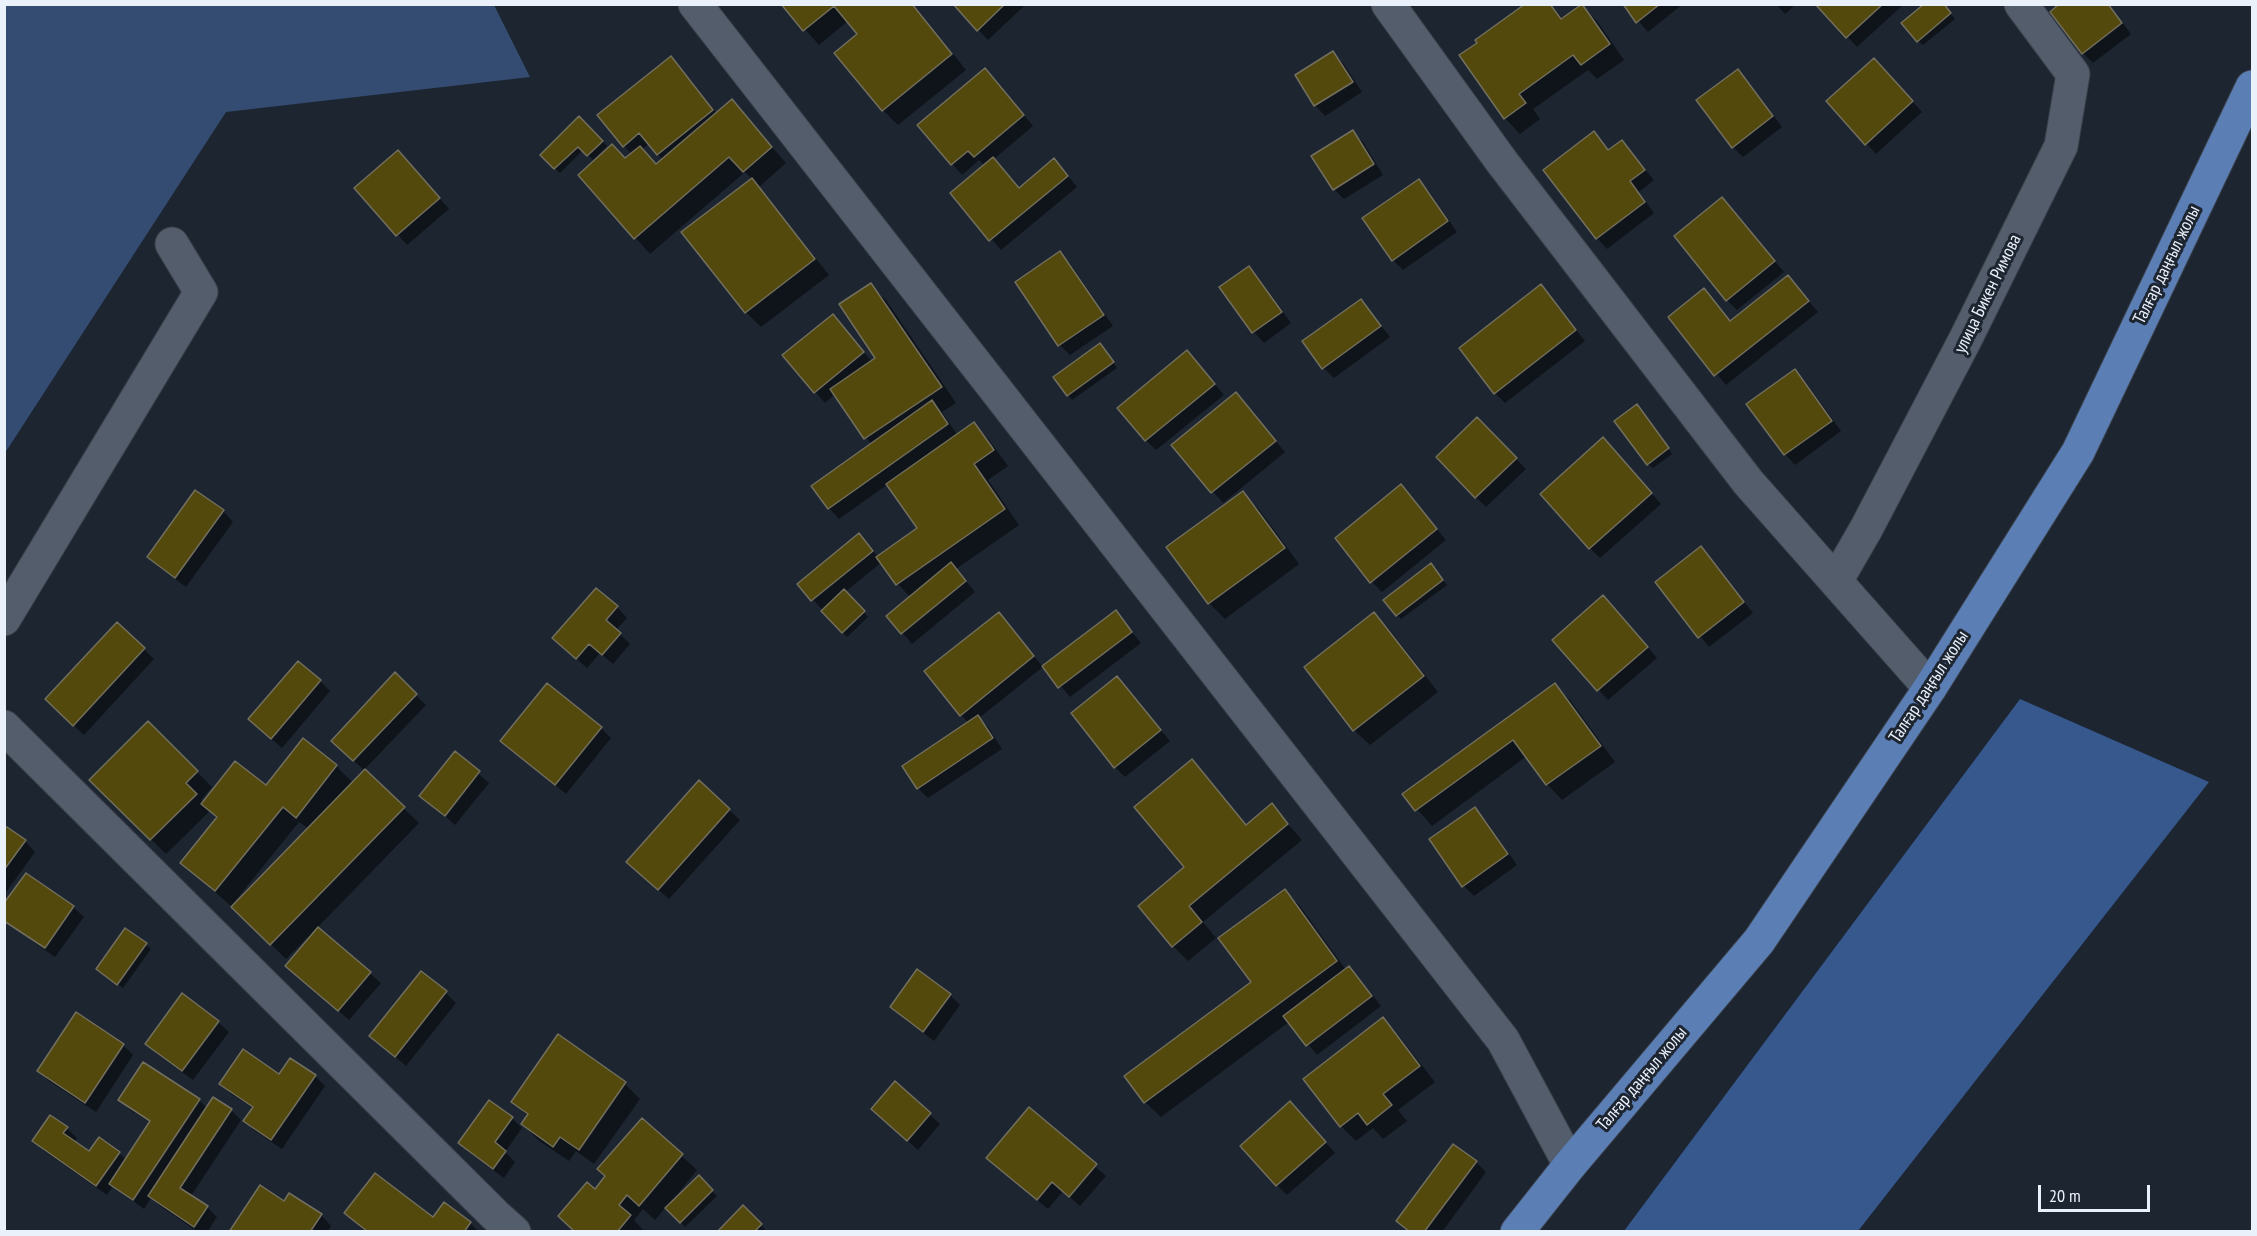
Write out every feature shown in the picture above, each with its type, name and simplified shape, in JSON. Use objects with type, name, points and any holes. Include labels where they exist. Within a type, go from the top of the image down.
[{"type":"main road","name":"Талғар даңғыл жолы","points":[[1517,1232],[1570,1165],[1759,941],[1930,688],[2078,452],[2253,87]]},
{"type":"street","points":[[696,4],[1503,1040],[1570,1165]]},
{"type":"street","points":[[1388,4],[1502,162],[1748,482],[1930,688]]},
{"type":"street","name":"улица Бикен Римова","points":[[1836,581],[1866,529],[1965,340],[2061,146],[2073,74],[2021,4]]},
{"type":"street","points":[[4,620],[201,292],[172,244]]},
{"type":"street","points":[[4,727],[486,1207],[514,1232]]},
{"type":"shaded area","points":[[5,4],[494,5],[530,77],[226,112],[5,453]]},
{"type":"shaded area","points":[[2020,699],[2209,782],[1858,1231],[1624,1231]]},
{"type":"building","points":[[781,4],[912,4],[952,54],[882,111],[834,53],[857,34],[834,6],[803,31]]},
{"type":"building","points":[[953,4],[1005,4],[977,31]]},
{"type":"building","points":[[1525,4],[1550,4],[1561,19],[1582,4],[1610,44],[1581,65],[1573,55],[1519,94],[1526,103],[1504,119],[1459,55],[1477,43],[1475,40]]},
{"type":"building","points":[[1623,4],[1660,4],[1636,23]]},
{"type":"building","points":[[1815,4],[1883,4],[1846,38]]},
{"type":"building","points":[[1924,4],[1944,4],[1951,13],[1917,42],[1901,23]]},
{"type":"building","points":[[2059,4],[2108,4],[2122,23],[2082,54],[2050,12]]},
{"type":"building","points":[[1333,51],[1353,82],[1314,106],[1295,75]]},
{"type":"building","points":[[671,56],[713,110],[657,155],[639,133],[623,147],[597,115]]},
{"type":"building","points":[[1874,58],[1913,101],[1865,145],[1826,101]]},
{"type":"building","points":[[985,68],[1024,115],[974,157],[968,151],[951,165],[917,125]]},
{"type":"building","points":[[1738,69],[1773,116],[1732,148],[1696,100]]},
{"type":"building","points":[[732,99],[772,147],[743,172],[729,157],[634,239],[578,175],[612,144],[625,158],[640,146],[656,164]]},
{"type":"building","points":[[579,116],[603,141],[587,156],[578,147],[554,169],[540,155]]},
{"type":"building","points":[[1353,130],[1374,164],[1333,190],[1311,156]]},
{"type":"building","points":[[1594,131],[1608,150],[1622,140],[1645,170],[1630,181],[1645,202],[1596,239],[1543,170]]},
{"type":"building","points":[[398,150],[440,198],[396,236],[354,188]]},
{"type":"building","points":[[993,157],[1019,188],[1054,158],[1068,176],[989,241],[950,193]]},
{"type":"building","points":[[752,178],[815,259],[745,313],[681,232]]},
{"type":"building","points":[[1419,179],[1448,221],[1392,261],[1362,218]]},
{"type":"building","points":[[1722,197],[1775,261],[1726,301],[1674,236]]},
{"type":"building","points":[[1060,251],[1104,315],[1058,346],[1015,282]]},
{"type":"building","points":[[1249,266],[1282,312],[1252,333],[1219,287]]},
{"type":"building","points":[[1788,275],[1809,301],[1714,376],[1668,317],[1704,288],[1730,321]]},
{"type":"building","points":[[871,283],[942,387],[864,439],[830,389],[875,358],[839,304]]},
{"type":"building","points":[[1541,284],[1576,330],[1494,394],[1459,348]]},
{"type":"building","points":[[1361,299],[1381,326],[1322,369],[1302,341]]},
{"type":"building","points":[[833,314],[864,352],[814,393],[782,355]]},
{"type":"building","points":[[1100,343],[1114,362],[1067,396],[1053,377]]},
{"type":"building","points":[[1187,350],[1215,384],[1145,441],[1117,408]]},
{"type":"building","points":[[1795,369],[1832,421],[1784,455],[1746,404]]},
{"type":"building","points":[[1236,392],[1276,441],[1211,493],[1171,445]]},
{"type":"building","points":[[932,400],[948,424],[828,509],[811,486]]},
{"type":"building","points":[[1637,404],[1669,448],[1647,465],[1614,421]]},
{"type":"building","points":[[1477,417],[1517,458],[1475,498],[1436,457]]},
{"type":"building","points":[[974,422],[994,450],[974,464],[1005,509],[896,585],[876,557],[917,528],[886,484]]},
{"type":"building","points":[[1603,437],[1652,493],[1589,549],[1540,494]]},
{"type":"building","points":[[1401,484],[1437,529],[1370,583],[1335,538]]},
{"type":"building","points":[[195,490],[224,510],[175,578],[147,557]]},
{"type":"building","points":[[1243,491],[1285,548],[1208,604],[1166,547]]},
{"type":"building","points":[[859,533],[873,551],[811,601],[797,584]]},
{"type":"building","points":[[1701,546],[1744,602],[1698,638],[1655,582]]},
{"type":"building","points":[[951,562],[966,581],[901,634],[886,616]]},
{"type":"building","points":[[1431,563],[1443,580],[1396,616],[1383,600]]},
{"type":"building","points":[[596,588],[618,606],[606,620],[621,633],[602,655],[589,644],[576,659],[552,638]]},
{"type":"building","points":[[844,589],[865,611],[842,633],[821,611]]},
{"type":"building","points":[[1603,595],[1648,647],[1597,691],[1552,640]]},
{"type":"building","points":[[1116,610],[1132,632],[1058,688],[1042,666]]},
{"type":"building","points":[[999,612],[1034,656],[960,716],[924,671]]},
{"type":"building","points":[[1374,612],[1424,676],[1353,731],[1304,667]]},
{"type":"building","points":[[117,622],[145,648],[73,726],[45,699]]},
{"type":"building","points":[[298,661],[321,680],[271,739],[248,719]]},
{"type":"building","points":[[395,672],[417,694],[353,761],[331,741]]},
{"type":"building","points":[[1117,676],[1161,730],[1114,768],[1071,713]]},
{"type":"building","points":[[547,683],[602,727],[555,785],[500,741]]},
{"type":"building","points":[[1555,683],[1601,746],[1546,785],[1513,740],[1415,811],[1402,794]]},
{"type":"building","points":[[978,715],[993,738],[917,789],[902,766]]},
{"type":"building","points":[[148,721],[198,771],[186,783],[197,794],[150,840],[89,780]]},
{"type":"building","points":[[303,738],[337,765],[296,818],[283,807],[215,891],[180,863],[217,817],[201,804],[235,761],[266,785]]},
{"type":"building","points":[[455,751],[480,771],[445,816],[419,796]]},
{"type":"building","points":[[1192,759],[1246,825],[1272,803],[1288,824],[1189,906],[1202,922],[1172,947],[1138,906],[1184,867],[1134,807]]},
{"type":"building","points":[[365,769],[405,807],[270,945],[231,907]]},
{"type":"building","points":[[699,780],[730,809],[658,890],[626,862]]},
{"type":"building","points":[[1475,807],[1508,854],[1462,887],[1429,839]]},
{"type":"building","points":[[7,827],[26,840],[4,870],[4,829]]},
{"type":"building","points":[[26,873],[74,906],[45,948],[4,921],[4,903]]},
{"type":"building","points":[[1285,889],[1337,961],[1144,1103],[1124,1076],[1251,982],[1218,938]]},
{"type":"building","points":[[318,927],[371,972],[338,1011],[285,966]]},
{"type":"building","points":[[125,928],[147,943],[117,985],[96,969]]},
{"type":"building","points":[[1349,966],[1372,996],[1306,1046],[1283,1016]]},
{"type":"building","points":[[917,969],[951,994],[923,1032],[890,1007]]},
{"type":"building","points":[[421,971],[447,991],[395,1057],[369,1036]]},
{"type":"building","points":[[182,993],[219,1021],[182,1071],[145,1044]]},
{"type":"building","points":[[76,1012],[124,1044],[85,1103],[37,1071]]},
{"type":"building","points":[[1383,1017],[1420,1066],[1383,1094],[1392,1105],[1367,1125],[1358,1113],[1340,1127],[1303,1079]]},
{"type":"building","points":[[558,1034],[626,1082],[579,1150],[560,1137],[553,1147],[521,1124],[528,1114],[511,1102]]},
{"type":"building","points":[[243,1049],[279,1074],[290,1058],[316,1075],[271,1140],[243,1121],[253,1107],[219,1084]]},
{"type":"building","points":[[143,1062],[200,1099],[133,1200],[109,1184],[150,1121],[118,1100]]},
{"type":"building","points":[[895,1081],[931,1113],[907,1141],[871,1109]]},
{"type":"building","points":[[213,1097],[232,1109],[180,1188],[208,1206],[194,1227],[148,1196]]},
{"type":"building","points":[[489,1100],[513,1117],[495,1142],[506,1151],[493,1169],[458,1143]]},
{"type":"building","points":[[1290,1101],[1326,1142],[1276,1186],[1240,1146]]},
{"type":"building","points":[[1029,1107],[1097,1164],[1069,1197],[1052,1182],[1037,1200],[986,1158]]},
{"type":"building","points":[[50,1115],[68,1127],[63,1133],[89,1151],[99,1137],[120,1152],[96,1186],[32,1141]]},
{"type":"building","points":[[642,1118],[683,1154],[639,1206],[627,1195],[619,1205],[631,1215],[617,1232],[575,1232],[558,1216],[587,1182],[595,1189],[605,1176],[597,1169]]},
{"type":"building","points":[[1453,1144],[1477,1161],[1424,1232],[1410,1232],[1396,1221]]},
{"type":"building","points":[[375,1173],[433,1217],[444,1202],[471,1222],[464,1232],[368,1232],[344,1213]]},
{"type":"building","points":[[699,1175],[713,1190],[680,1223],[665,1208]]},
{"type":"building","points":[[260,1185],[284,1201],[289,1193],[322,1214],[310,1232],[229,1232]]},
{"type":"building","points":[[743,1205],[762,1224],[754,1232],[717,1232]]}]
